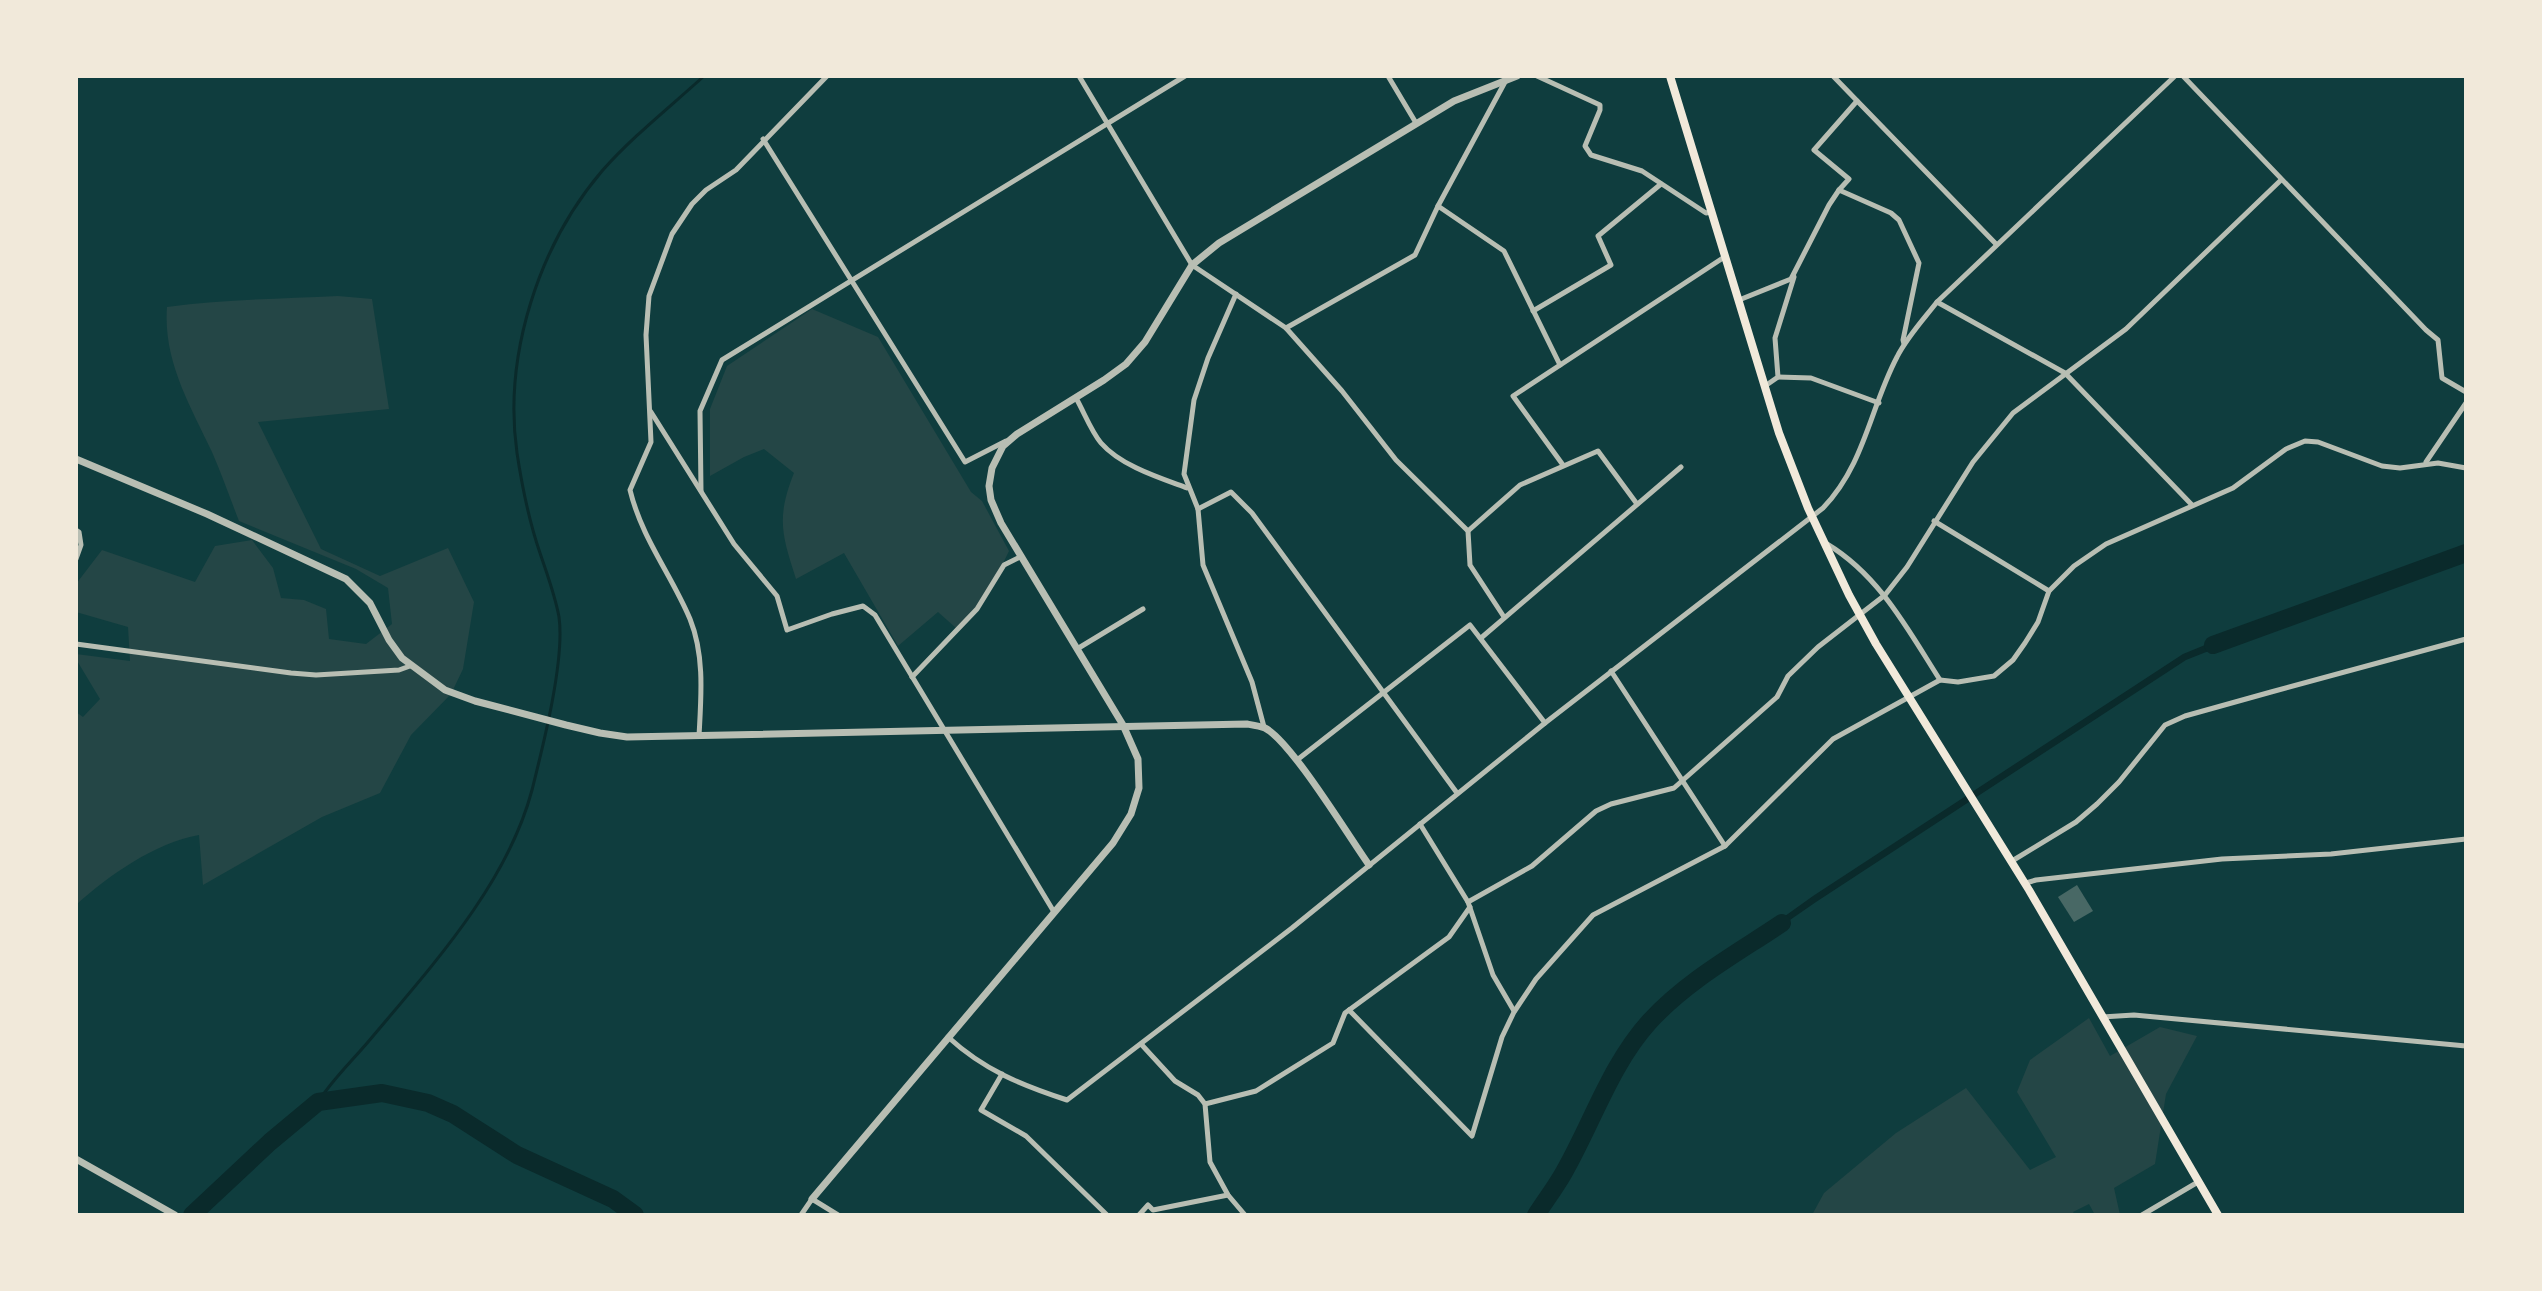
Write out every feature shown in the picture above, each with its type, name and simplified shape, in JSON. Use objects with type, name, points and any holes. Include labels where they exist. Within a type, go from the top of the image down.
[{"type":"main road","points":[[1670,76],[1786,453],[1860,617],[2012,861],[2218,1215]]},
{"type":"street","points":[[699,736],[701,685],[698,650],[691,622],[651,549],[630,490],[651,442],[646,335],[649,296],[672,234],[692,204],[706,190],[736,170],[827,76]]},
{"type":"street","points":[[1079,76],[1192,265],[1286,328],[1342,391],[1396,460],[1468,531],[1470,565],[1504,617]]},
{"type":"street","points":[[701,492],[700,411],[722,360],[1107,121],[1185,76]]},
{"type":"street","points":[[1388,76],[1416,123]]},
{"type":"street","points":[[763,139],[965,462],[1009,440],[1126,364],[1145,342],[1192,265],[1219,243],[1454,101],[1517,76]]},
{"type":"street","points":[[1537,76],[1600,105],[1585,146],[1591,155],[1642,171],[1706,213],[1712,212]]},
{"type":"street","points":[[1833,76],[1996,244]]},
{"type":"street","points":[[947,1036],[979,1064],[1067,1100],[1141,1044],[1611,671],[1813,517],[1829,502],[1846,477],[1869,431],[1895,359],[1937,302],[2175,76]]},
{"type":"street","points":[[2183,76],[2438,340],[2442,378],[2466,392]]},
{"type":"street","points":[[1286,328],[1415,255],[1506,81]]},
{"type":"street","points":[[1778,377],[1775,338],[1795,274],[1829,205],[1849,179],[1814,150],[1857,101]]},
{"type":"street","points":[[1205,1104],[1256,1091],[1320,1053],[1333,1043],[1345,1013],[1449,937],[1469,904],[1532,866],[1596,811],[1611,804],[1674,788],[1777,697],[1788,676],[1818,647],[1885,595],[1907,567],[1934,521],[1995,433],[2013,413],[2126,329],[2281,180]]},
{"type":"street","points":[[1533,311],[1611,265],[1598,236],[1661,184]]},
{"type":"street","points":[[1839,190],[1891,213],[1899,220],[1919,263],[1904,345]]},
{"type":"street","points":[[1438,206],[1504,251],[1560,365]]},
{"type":"street","points":[[1563,465],[1513,396],[1726,256]]},
{"type":"street","points":[[1739,300],[1782,285],[1795,274]]},
{"type":"street","points":[[1236,294],[1208,358],[1194,400],[1184,474],[1198,509],[1203,565],[1252,682],[1264,727],[1297,760],[1369,865]]},
{"type":"street","points":[[1937,302],[2065,373],[2192,505]]},
{"type":"street","points":[[1765,386],[1778,377],[1811,378],[1879,403]]},
{"type":"street","points":[[1076,398],[1102,444],[1122,459],[1188,488]]},
{"type":"street","points":[[2425,463],[2466,403]]},
{"type":"street","points":[[650,411],[734,544],[777,596],[787,630],[863,606],[875,615],[1054,912]]},
{"type":"street","points":[[801,1215],[947,1036],[1113,843],[1131,814],[1139,788],[1138,759],[1123,725],[995,511],[989,486],[998,454],[1009,440]]},
{"type":"street","points":[[1349,1010],[1472,1136],[1502,1037],[1514,1012],[1536,979],[1593,915],[1725,846],[1833,739],[1940,680],[1958,682],[1994,676],[2013,660],[2025,643],[2057,580],[2101,546],[2233,488],[2286,449],[2305,441],[2318,442],[2382,466],[2400,468],[2425,463],[2466,468]]},
{"type":"street","points":[[1468,531],[1520,485],[1598,451],[1637,504]]},
{"type":"street","points":[[76,459],[207,514],[346,579],[370,603],[389,640],[410,666],[459,696],[600,733],[627,737],[1123,725],[1247,724],[1264,727]]},
{"type":"street","points":[[1481,638],[1681,467]]},
{"type":"street","points":[[1198,509],[1231,492],[1252,513],[1457,793]]},
{"type":"street","points":[[1934,521],[2049,591]]},
{"type":"street","points":[[76,530],[81,545],[76,559]]},
{"type":"street","points":[[1825,543],[1863,571],[1885,595],[1940,680]]},
{"type":"street","points":[[912,677],[977,609],[1004,565],[1020,557]]},
{"type":"street","points":[[1077,649],[1143,609]]},
{"type":"street","points":[[1297,760],[1470,625],[1545,723]]},
{"type":"street","points":[[2012,861],[2076,822],[2097,804],[2165,725],[2185,716],[2258,695],[2466,639]]},
{"type":"street","points":[[76,644],[316,675],[399,670],[410,666]]},
{"type":"street","points":[[1611,671],[1725,846]]},
{"type":"street","points":[[1420,824],[1469,904],[1493,975],[1514,1012]]},
{"type":"street","points":[[2025,883],[2222,859],[2331,854],[2466,839]]},
{"type":"street","points":[[2102,1017],[2134,1015],[2466,1046]]},
{"type":"street","points":[[1141,1044],[1175,1081],[1198,1095],[1205,1104],[1210,1162],[1228,1195],[1245,1215]]},
{"type":"street","points":[[1002,1074],[981,1110],[1026,1136],[1107,1215]]},
{"type":"street","points":[[76,1159],[175,1215]]},
{"type":"street","points":[[2142,1215],[2198,1181]]},
{"type":"street","points":[[1139,1215],[1148,1205],[1153,1210],[1228,1195]]},
{"type":"street","points":[[812,1199],[838,1215]]},
{"type":"shaded area","points":[[338,296],[372,299],[389,409],[258,422],[321,549],[380,576],[448,548],[474,602],[463,669],[451,694],[411,735],[380,793],[322,817],[203,885],[199,835],[182,839],[149,853],[118,872],[76,905],[76,712],[83,717],[100,699],[76,654],[130,661],[128,627],[76,612],[76,584],[102,550],[195,582],[215,546],[252,540],[273,568],[281,598],[304,600],[326,609],[329,639],[366,644],[392,624],[388,588],[356,569],[239,521],[212,452],[187,400],[169,346],[167,307]]},
{"type":"shaded area","points":[[812,309],[878,337],[971,492],[982,501],[1009,551],[988,594],[956,628],[938,612],[898,646],[844,553],[796,579],[783,526],[785,502],[794,473],[764,449],[710,476],[710,409],[727,366]]},
{"type":"shaded area","points":[[2232,634],[2234,641],[2186,660],[1764,938],[1761,933],[1813,896],[2183,654]]},
{"type":"shaded area","points":[[2089,1018],[2110,1056],[2160,1027],[2197,1036],[2166,1094],[2155,1164],[2114,1188],[2120,1215],[2095,1215],[2089,1204],[2073,1212],[2075,1215],[1812,1215],[1824,1193],[1896,1133],[1966,1088],[2030,1170],[2056,1157],[2017,1092],[2030,1060]]},
{"type":"building","points":[[2077,885],[2093,911],[2074,922],[2058,897]]},
{"type":"waterway","points":[[318,1102],[464,924],[505,859],[520,825],[547,727],[560,635],[559,617],[529,516],[517,453],[514,416],[521,340],[544,267],[560,232],[580,200],[626,146],[704,76]]},
{"type":"waterway","points":[[2213,645],[2466,553]]},
{"type":"waterway","points":[[1536,1215],[1563,1174],[1624,1056],[1650,1021],[1696,980],[1782,923]]},
{"type":"waterway","points":[[192,1215],[318,1102],[382,1093],[428,1103],[453,1114],[517,1155],[613,1199],[635,1215]]}]
